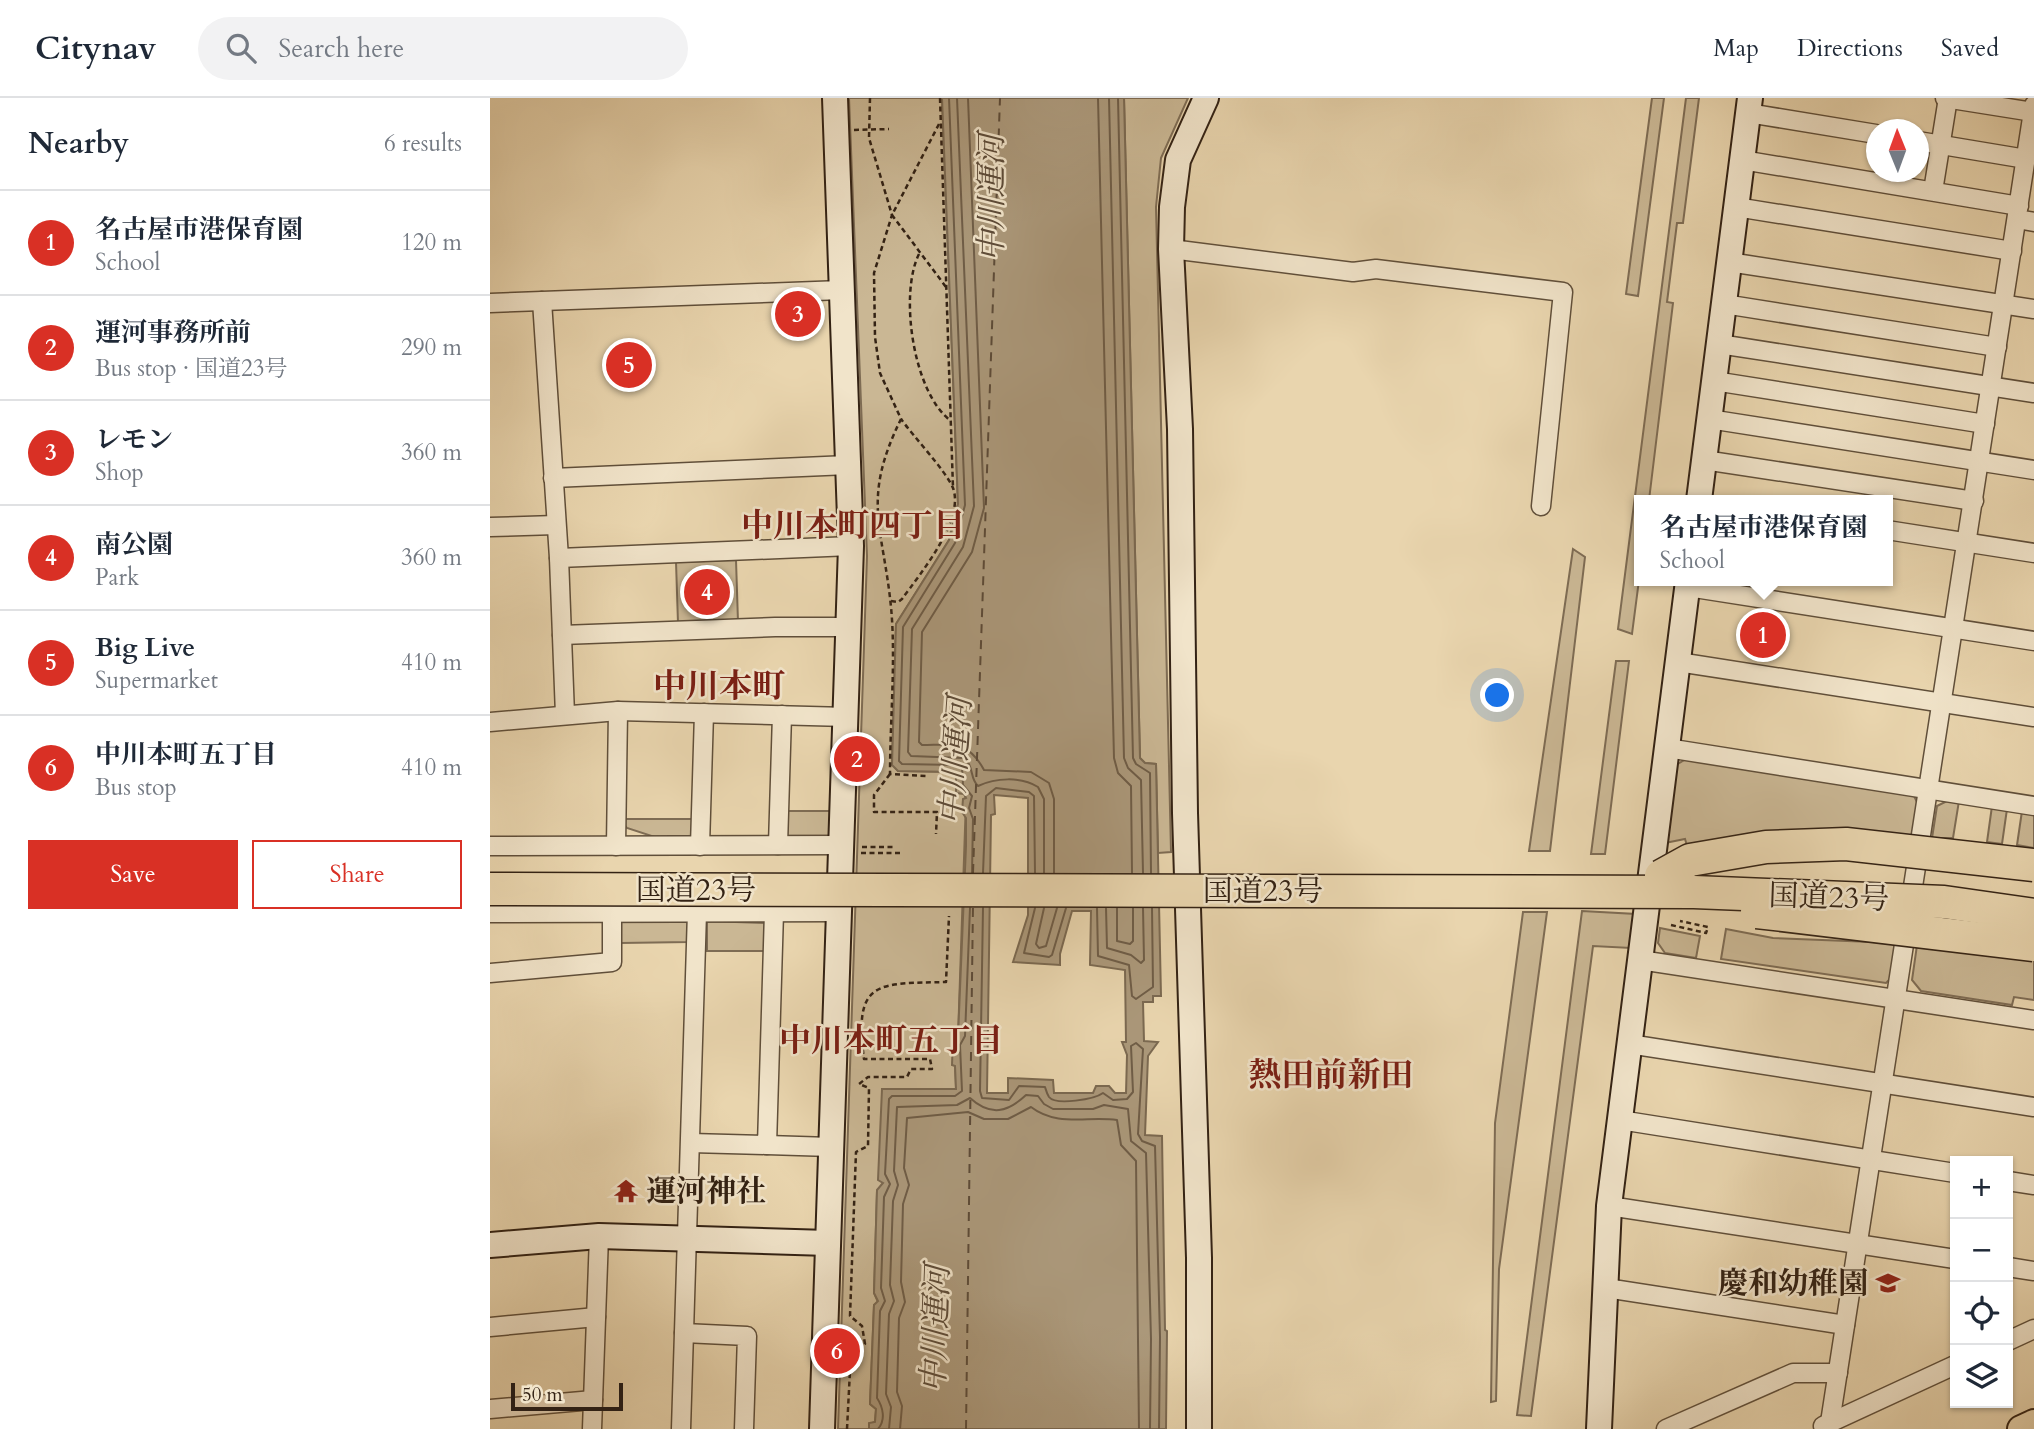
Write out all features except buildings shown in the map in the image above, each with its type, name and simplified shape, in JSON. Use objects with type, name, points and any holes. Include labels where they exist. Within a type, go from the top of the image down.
[{"type":"highway","points":[[2034,865],[1846,844],[1766,847],[1690,860],[1672,896],[1744,910],[2034,945]]},
{"type":"highway","name":"国道23号","points":[[490,871],[1453,872],[1672,896],[1935,882],[2034,895]]},
{"type":"highway","name":"国道23号","points":[[490,889],[1672,896],[1944,902],[2034,915]]},
{"type":"main road","points":[[2021,1429],[2034,1423]]},
{"type":"street","points":[[822,1429],[851,547],[835,98]]},
{"type":"street","points":[[1199,1429],[1199,1258],[1185,813],[1181,429],[1171,249],[1172,207],[1178,160],[1206,98]]},
{"type":"street","points":[[1825,1427],[1838,1373],[2012,251],[2023,216],[2034,108],[1947,98],[1933,191]]},
{"type":"street","points":[[1700,495],[1749,106],[1866,132]]},
{"type":"street","points":[[1929,143],[2029,149]]},
{"type":"street","points":[[1742,160],[1933,191],[2023,216]]},
{"type":"street","points":[[1736,207],[2012,251]]},
{"type":"street","points":[[1171,249],[1353,272],[1376,269],[1563,292],[1541,506]]},
{"type":"street","points":[[1729,262],[2034,309]]},
{"type":"street","points":[[490,303],[842,290]]},
{"type":"street","points":[[542,301],[559,558],[565,715]]},
{"type":"street","points":[[1724,304],[1997,346]]},
{"type":"street","points":[[1719,344],[2034,393]]},
{"type":"street","points":[[1714,381],[1986,424]]},
{"type":"street","points":[[1709,418],[2034,470]]},
{"type":"street","points":[[1704,460],[1973,502]]},
{"type":"street","points":[[553,478],[848,465]]},
{"type":"street","points":[[490,527],[556,525]]},
{"type":"street","points":[[1893,531],[2034,553]]},
{"type":"street","points":[[559,558],[851,547]]},
{"type":"street","points":[[1599,1429],[1609,1206],[1688,586]]},
{"type":"street","points":[[1700,586],[2034,641]]},
{"type":"street","points":[[562,635],[850,627]]},
{"type":"street","points":[[1678,662],[2034,717]]},
{"type":"street","points":[[490,722],[618,710],[847,717]]},
{"type":"street","points":[[616,846],[618,710]]},
{"type":"street","points":[[700,846],[704,713]]},
{"type":"street","points":[[778,845],[782,715]]},
{"type":"street","points":[[1667,748],[2034,806]]},
{"type":"street","points":[[490,846],[841,845]]},
{"type":"street","points":[[490,973],[612,962],[611,912]]},
{"type":"street","points":[[681,1429],[697,912]]},
{"type":"street","points":[[767,1145],[774,912]]},
{"type":"street","points":[[490,913],[839,912]]},
{"type":"street","points":[[1640,960],[2034,1020]]},
{"type":"street","points":[[1629,1044],[2034,1107]]},
{"type":"street","points":[[1620,1120],[1950,1172]]},
{"type":"street","points":[[691,1143],[831,1147]]},
{"type":"street","points":[[2013,1182],[2034,1185]]},
{"type":"street","points":[[1609,1206],[1950,1258]]},
{"type":"street","points":[[490,1245],[599,1236],[828,1243]]},
{"type":"street","points":[[593,1429],[599,1236]]},
{"type":"street","points":[[2013,1268],[2034,1271]]},
{"type":"street","points":[[1606,1288],[1845,1325]]},
{"type":"street","points":[[490,1327],[596,1318]]},
{"type":"street","points":[[2013,1339],[2034,1329]]},
{"type":"street","points":[[684,1333],[747,1336],[744,1429]]},
{"type":"street","points":[[1825,1427],[1950,1367]]},
{"type":"street","points":[[1665,1429],[1793,1373],[1838,1373]]},
{"type":"street","points":[[490,1409],[593,1400]]},
{"type":"path","points":[[870,98],[867,129],[879,182],[892,215],[946,287]]},
{"type":"path","points":[[890,601],[898,602],[902,599],[941,543],[954,507],[940,98]]},
{"type":"path","points":[[941,121],[892,215],[874,273],[875,337],[880,373],[901,419],[953,488]]},
{"type":"path","points":[[836,130],[889,129]]},
{"type":"path","points":[[919,254],[911,290],[914,344],[926,387],[936,406],[951,421]]},
{"type":"path","points":[[901,419],[887,447],[876,502],[890,601],[890,774],[874,795],[874,812],[937,811],[936,834]]},
{"type":"path","points":[[890,774],[926,776]]},
{"type":"path","points":[[893,847],[861,847],[861,853],[900,853]]},
{"type":"path","points":[[1671,925],[1706,933],[1707,927],[1672,896]]},
{"type":"path","points":[[847,1429],[851,1351],[865,1344],[862,1326],[850,1315],[856,1152],[868,1146],[869,1088],[859,1084],[868,1077],[908,1077],[911,1069],[932,1069],[930,1059],[864,1059],[861,1038],[865,999],[877,987],[946,982],[950,916]]},
{"type":"shaded area","points":[[849,98],[942,98],[958,504],[949,540],[896,624],[892,764],[898,771],[957,772],[966,799],[958,1038],[954,1037],[956,1089],[882,1089],[883,1183],[877,1191],[874,1293],[878,1302],[874,1305],[870,1404],[876,1409],[875,1422],[869,1424],[869,1429],[838,1429],[867,556]]},
{"type":"shaded area","points":[[1124,98],[1188,98],[1161,158],[1156,207],[1171,852],[1158,853],[1156,764],[1145,763],[1140,758]]},
{"type":"shaded area","points":[[1652,98],[1664,98],[1638,296],[1626,294]]},
{"type":"shaded area","points":[[1686,98],[1699,98],[1683,223],[1677,223],[1667,302],[1673,303],[1650,495],[1635,495]]},
{"type":"shaded area","points":[[1634,504],[1634,586],[1638,586],[1632,634],[1618,629]]},
{"type":"shaded area","points":[[1573,549],[1585,557],[1550,851],[1529,851]]},
{"type":"shaded area","points":[[736,560],[738,622],[678,623],[676,562]]},
{"type":"shaded area","points":[[1616,661],[1629,661],[1605,854],[1591,854]]},
{"type":"shaded area","points":[[1686,759],[1913,794],[1918,804],[1913,836],[1688,849],[1685,839],[1665,843],[1676,765]]},
{"type":"shaded area","points":[[1949,800],[1959,801],[1953,838],[1932,838],[1937,806]]},
{"type":"shaded area","points":[[1992,806],[2007,809],[2002,844],[1987,842]]},
{"type":"shaded area","points":[[779,811],[842,811],[841,845],[778,845]]},
{"type":"shaded area","points":[[2022,811],[2034,813],[2034,848],[2017,845]]},
{"type":"shaded area","points":[[625,819],[697,819],[696,843],[673,843],[627,828],[623,823]]},
{"type":"shaded area","points":[[1582,911],[1636,914],[1631,948],[1593,946],[1531,1416],[1517,1415]]},
{"type":"shaded area","points":[[1523,912],[1547,912],[1499,1269],[1496,1401],[1491,1402],[1495,1123]]},
{"type":"shaded area","points":[[621,921],[688,921],[689,942],[621,943]]},
{"type":"shaded area","points":[[707,921],[766,923],[765,951],[707,951]]},
{"type":"shaded area","points":[[1660,928],[1700,936],[1696,958],[1665,953],[1658,943]]},
{"type":"shaded area","points":[[1726,929],[1773,938],[1897,943],[1892,977],[1886,983],[1721,959]]},
{"type":"shaded area","points":[[1917,945],[2034,960],[2034,1000],[2014,997],[2012,1005],[1921,991],[1912,980]]},
{"type":"water","name":"中川運河","points":[[942,98],[1124,98],[1140,758],[1145,763],[1156,764],[1161,996],[1153,996],[1153,1002],[1143,1002],[1144,1041],[1158,1042],[1148,1056],[1145,1135],[1162,1136],[1167,1331],[1166,1429],[869,1429],[869,1423],[875,1422],[876,1409],[870,1404],[874,1305],[878,1301],[874,1293],[877,1190],[883,1183],[878,1180],[882,1089],[956,1089],[955,1066],[952,1065],[953,1037],[958,1037],[966,846],[966,818],[962,812],[963,799],[966,798],[964,794],[956,793],[956,772],[898,771],[892,765],[896,624],[949,540],[958,504]],"holes":[[[994,795],[1028,798],[1028,915],[1013,962],[1060,965],[1060,954],[1072,911],[1091,911],[1090,965],[1125,970],[1126,1042],[1122,1042],[1127,1055],[1126,1093],[1115,1093],[1109,1086],[1096,1086],[1093,1093],[1054,1093],[1053,1080],[1008,1078],[1008,1093],[987,1093],[991,815],[995,814]]]},
{"type":"ferry route","points":[[973,873],[1000,98]]},
{"type":"ferry route","points":[[966,1429],[973,904]]},
{"type":"place","name":"レモン","points":[[798,314]]},
{"type":"place","name":"Big Live","points":[[629,365]]},
{"type":"place","name":"南公園","points":[[707,592]]},
{"type":"place","name":"名古屋市港保育園","points":[[1763,635]]},
{"type":"place","name":"運河事務所前","points":[[857,759]]},
{"type":"place","name":"運河神社","points":[[626,1191]]},
{"type":"place","name":"慶和幼稚園","points":[[1888,1283]]},
{"type":"place","name":"中川本町五丁目","points":[[837,1351]]},
{"type":"district","name":"中川本町四丁目","points":[[853,525]]},
{"type":"district","name":"中川本町","points":[[719,685]]},
{"type":"district","name":"中川本町五丁目","points":[[891,1040]]},
{"type":"district","name":"熱田前新田","points":[[1331,1074]]}]
